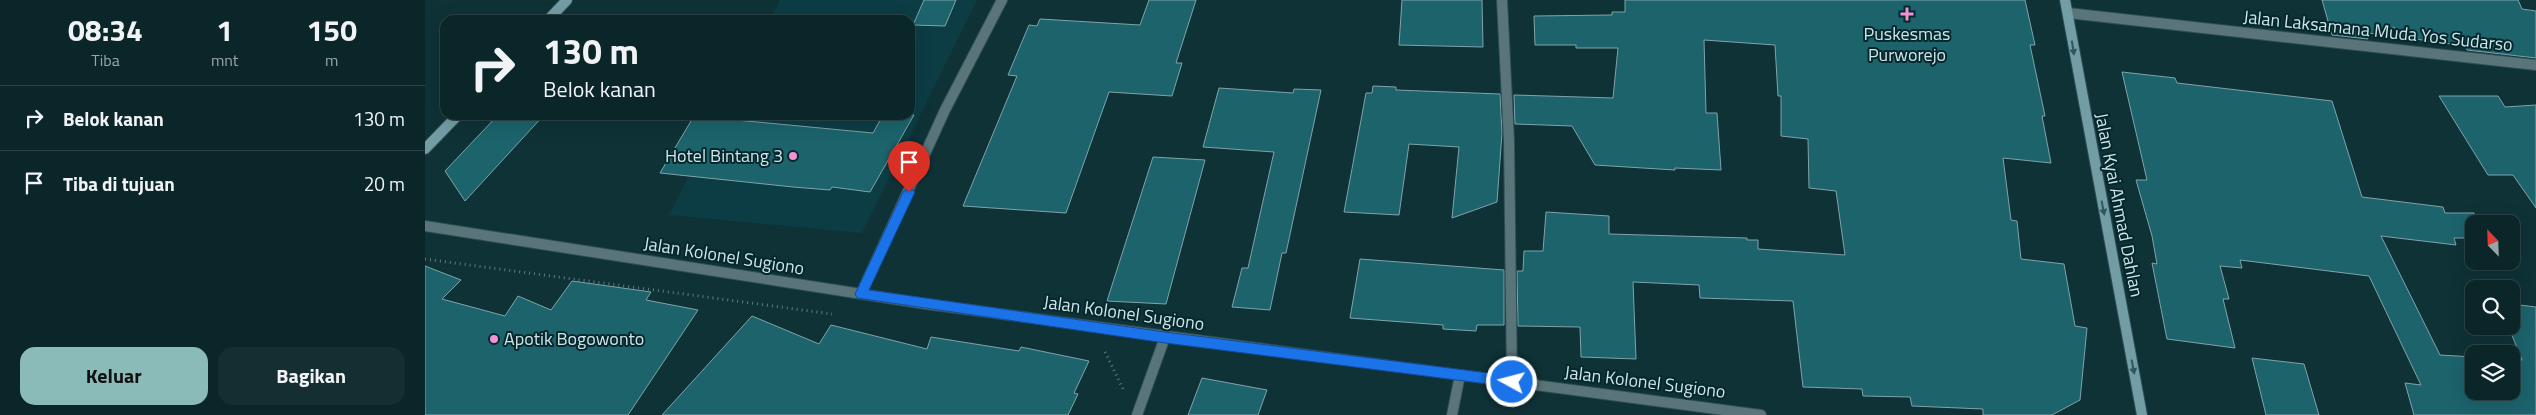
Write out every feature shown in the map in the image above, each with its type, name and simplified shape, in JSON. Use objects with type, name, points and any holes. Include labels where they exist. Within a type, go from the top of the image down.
[{"type":"street","points":[[553,15],[567,0]]},
{"type":"street","points":[[861,294],[945,110],[1002,0]]},
{"type":"street","points":[[1502,0],[1509,141],[1512,382]]},
{"type":"street","name":"Jalan Kyai Ahmad Dahlan","points":[[2065,0],[2142,415]]},
{"type":"street","name":"Jalan Laksamana Muda Yos Sudarso","points":[[2068,13],[2536,65]]},
{"type":"street","points":[[425,149],[453,120]]},
{"type":"street","name":"Jalan Kolonel Sugiono","points":[[425,226],[861,294],[1165,337],[1761,415]]},
{"type":"street","points":[[1137,415],[1165,337]]},
{"type":"street","points":[[1452,415],[1460,375]]},
{"type":"path","points":[[425,259],[840,315]]},
{"type":"path","points":[[1097,350],[1106,352],[1124,392]]},
{"type":"shaded area","name":"Hotel Bintang 3","points":[[780,0],[977,0],[862,233],[669,215],[717,120],[915,120],[915,15],[772,15]]},
{"type":"building","points":[[924,0],[956,0],[945,26],[915,25],[915,20]]},
{"type":"building","points":[[1149,0],[1196,0],[1176,63],[1182,63],[1172,96],[1109,92],[1066,213],[963,206],[1017,76],[1008,75],[1029,25],[1037,26],[1040,19],[1140,25]]},
{"type":"building","points":[[1402,0],[1482,0],[1483,47],[1399,45]]},
{"type":"building","points":[[1625,0],[2025,0],[2035,45],[2030,45],[2045,116],[2042,116],[2051,163],[2003,158],[2011,220],[2017,221],[2021,259],[2064,264],[2075,326],[2087,328],[2080,400],[2052,415],[1983,415],[1983,409],[1912,406],[1910,397],[1863,396],[1862,389],[1803,387],[1793,301],[1700,298],[1699,285],[1633,282],[1636,359],[1581,357],[1580,327],[1518,326],[1517,271],[1523,271],[1524,251],[1543,251],[1546,212],[1609,216],[1609,234],[1747,238],[1747,240],[1758,240],[1758,249],[1845,255],[1836,191],[1809,188],[1808,139],[1781,136],[1781,96],[1778,96],[1775,45],[1704,40],[1706,113],[1717,113],[1721,170],[1675,168],[1675,170],[1595,165],[1572,126],[1515,124],[1514,95],[1613,98],[1618,48],[1576,48],[1576,45],[1535,45],[1534,16],[1612,15],[1612,12],[1625,12]]},
{"type":"building","points":[[2322,0],[2518,0],[2522,9],[2536,11],[2536,58],[2467,50],[2465,46],[2401,37],[2394,27],[2378,34],[2366,33],[2368,39],[2332,35]]},
{"type":"building","points":[[2122,72],[2175,78],[2177,83],[2332,101],[2362,197],[2443,207],[2445,213],[2474,213],[2474,215],[2465,215],[2465,238],[2454,238],[2456,245],[2381,236],[2440,355],[2465,356],[2465,400],[2520,400],[2520,360],[2522,360],[2520,345],[2516,345],[2512,335],[2520,335],[2520,305],[2536,307],[2536,415],[2414,415],[2405,383],[2421,385],[2369,276],[2240,260],[2242,268],[2220,266],[2229,299],[2223,299],[2235,348],[2167,339],[2152,263],[2157,264],[2152,236],[2136,180],[2147,180]]},
{"type":"building","points":[[1373,86],[1396,87],[1396,90],[1500,94],[1502,133],[1497,202],[1452,218],[1459,147],[1409,144],[1399,215],[1344,212],[1366,93],[1372,93]]},
{"type":"building","points":[[1219,88],[1293,93],[1294,89],[1321,90],[1286,253],[1282,253],[1270,310],[1232,307],[1242,268],[1248,268],[1274,152],[1203,147]]},
{"type":"building","points":[[2439,96],[2498,96],[2505,107],[2536,105],[2536,208],[2513,175],[2488,175]]},
{"type":"building","points":[[493,120],[539,120],[465,201],[445,171]]},
{"type":"building","points":[[692,120],[736,120],[873,133],[880,120],[911,120],[870,192],[832,187],[830,190],[793,187],[660,173]]},
{"type":"building","points":[[1153,157],[1205,160],[1166,304],[1107,301]]},
{"type":"building","points":[[1360,259],[1504,270],[1504,325],[1477,325],[1476,331],[1443,329],[1443,325],[1350,318]]},
{"type":"building","points":[[425,266],[461,280],[442,299],[505,316],[518,296],[551,310],[572,281],[651,292],[646,300],[698,310],[628,415],[425,415]]},
{"type":"building","points":[[752,316],[819,344],[831,325],[927,349],[931,337],[1019,351],[1021,347],[1089,361],[1074,393],[1078,394],[1068,415],[662,415]]},
{"type":"building","points":[[2252,358],[2304,364],[2319,415],[2266,415]]},
{"type":"building","points":[[1202,378],[1267,390],[1258,415],[1188,415]]},
{"type":"place","name":"Puskesmas Purworejo","points":[[1907,14]]},
{"type":"place","name":"Hotel Bintang 3","points":[[793,156]]},
{"type":"place","name":"Apotik Bogowonto","points":[[494,339]]},
{"type":"route","points":[[909,192],[861,294],[1165,337],[1512,382]]}]
